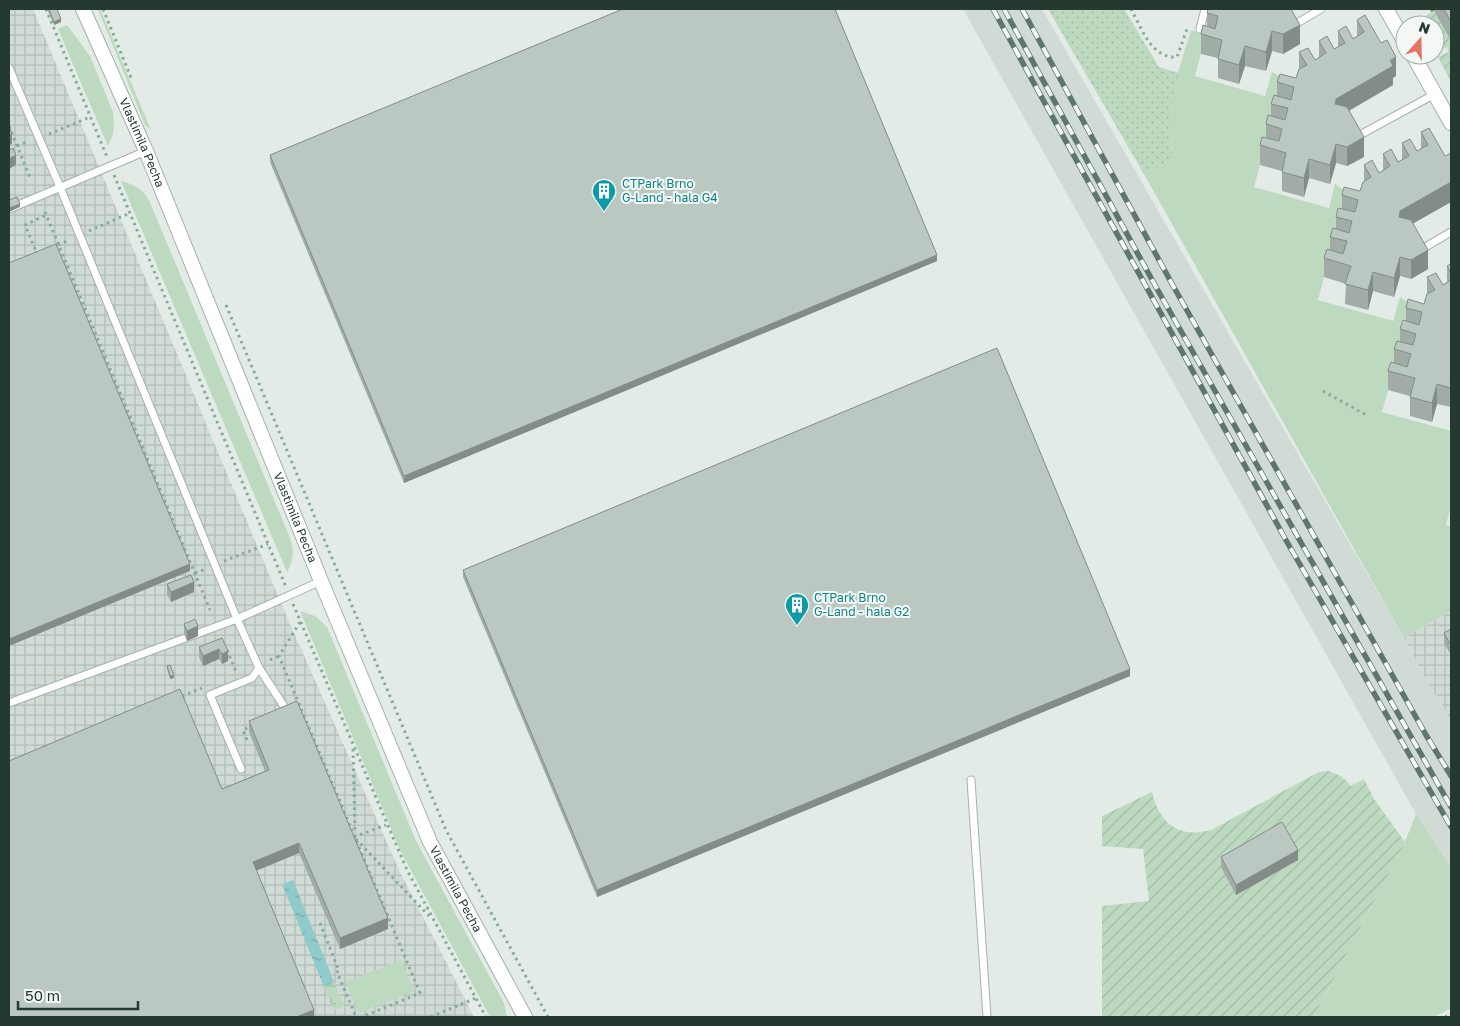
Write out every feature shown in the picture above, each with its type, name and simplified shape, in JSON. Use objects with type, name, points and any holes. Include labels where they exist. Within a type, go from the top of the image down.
[{"type":"street","name":"Vlastimila Pecha","points":[[83,9],[146,152],[430,842],[525,1017]]},
{"type":"street","points":[[1386,9],[1395,25]]},
{"type":"street","points":[[1418,65],[1451,123]]},
{"type":"lane","points":[[1200,29],[1205,9]]},
{"type":"lane","points":[[1294,25],[1321,9]]},
{"type":"lane","points":[[9,68],[60,187],[237,619],[259,668],[288,713]]},
{"type":"lane","points":[[1358,136],[1434,94]]},
{"type":"lane","points":[[9,209],[146,152]]},
{"type":"lane","points":[[1422,249],[1451,232]]},
{"type":"lane","points":[[9,704],[237,619],[321,581]]},
{"type":"lane","points":[[242,769],[210,695],[252,678],[259,668]]},
{"type":"lane","points":[[971,780],[988,1017]]},
{"type":"path","points":[[46,9],[386,825],[432,919],[486,1017]]},
{"type":"path","points":[[103,9],[134,82]]},
{"type":"path","points":[[1131,9],[1151,46],[1160,54],[1169,57],[1176,57],[1186,29],[1200,29]]},
{"type":"path","points":[[46,135],[90,117]]},
{"type":"path","points":[[9,126],[31,180]]},
{"type":"path","points":[[17,146],[29,141]]},
{"type":"path","points":[[43,251],[37,254],[25,224],[45,213],[60,255],[210,610]]},
{"type":"path","points":[[87,232],[130,213]]},
{"type":"path","points":[[50,248],[69,240]]},
{"type":"path","points":[[226,304],[446,830],[548,1017]]},
{"type":"path","points":[[1322,391],[1368,416]]},
{"type":"path","points":[[223,562],[268,544]]},
{"type":"path","points":[[195,573],[207,568]]},
{"type":"path","points":[[270,660],[279,656],[300,621]]},
{"type":"path","points":[[225,645],[237,674]]},
{"type":"path","points":[[279,656],[420,993],[362,1017]]},
{"type":"path","points":[[288,713],[300,706]]},
{"type":"path","points":[[247,740],[243,730],[252,726]]},
{"type":"path","points":[[353,746],[355,837],[432,919]]},
{"type":"path","points":[[350,838],[386,825]]},
{"type":"path","points":[[320,923],[340,971],[337,972],[356,1017]]},
{"type":"path","points":[[431,1017],[476,998]]},
{"type":"path","points":[[1446,1017],[1451,1014]]},
{"type":"shaded area","points":[[9,9],[33,9],[286,615],[400,872],[474,1017],[9,1017]]},
{"type":"shaded area","points":[[963,9],[1042,9],[1404,638],[1434,694],[1438,696],[1451,722],[1451,868],[1416,814]]},
{"type":"shaded area","points":[[1451,611],[1451,722],[1404,638]]},
{"type":"green space","points":[[98,9],[100,9],[151,130],[145,125]]},
{"type":"green space","points":[[1048,9],[1124,9],[1159,67],[1179,73],[1170,115],[1170,135],[1174,159],[1144,174]]},
{"type":"green space","points":[[1434,11],[1436,15],[1427,15]]},
{"type":"green space","points":[[67,25],[90,56],[113,112],[113,134],[108,146],[58,29]]},
{"type":"green space","points":[[1191,30],[1206,34],[1195,76],[1265,96],[1272,72],[1284,79],[1254,187],[1329,208],[1335,184],[1347,192],[1318,300],[1393,321],[1400,297],[1412,305],[1382,412],[1451,431],[1451,505],[1446,525],[1451,527],[1451,611],[1404,638],[1144,174],[1174,159],[1169,128],[1170,107]]},
{"type":"green space","points":[[1445,30],[1451,41],[1451,82],[1442,65],[1445,65],[1445,54],[1449,52],[1447,47],[1445,48]]},
{"type":"green space","points":[[121,181],[137,188],[149,200],[290,538],[293,555],[287,572]]},
{"type":"green space","points":[[300,611],[315,616],[327,627],[416,841],[504,1003],[507,1017],[490,1017],[400,850]]},
{"type":"green space","points":[[1328,771],[1335,773],[1351,786],[1364,779],[1374,799],[1405,842],[1314,1017],[1102,1017],[1102,906],[1149,901],[1143,849],[1102,846],[1102,816],[1152,792],[1160,812],[1172,826],[1189,832],[1211,830],[1319,772]]},
{"type":"green space","points":[[1416,814],[1451,868],[1451,1008],[1434,1017],[1314,1017],[1405,842]]},
{"type":"green space","points":[[401,960],[414,991],[359,1013],[346,982]]},
{"type":"green space","points":[[334,982],[344,1006],[334,1011],[324,987]]},
{"type":"water","points":[[293,880],[334,982],[324,987],[282,884]]},
{"type":"building","points":[[49,9],[57,9],[61,19],[54,22]]},
{"type":"building","name":"CTPark Brno G-Land - hala G4","points":[[623,9],[835,9],[937,255],[404,476],[270,155]]},
{"type":"building","points":[[1208,9],[1291,9],[1300,25],[1283,34],[1272,31],[1266,52],[1245,46],[1239,65],[1218,59],[1222,40],[1201,34],[1203,25],[1215,29],[1218,16],[1207,13]]},
{"type":"building","points":[[1444,9],[1451,9],[1451,22]]},
{"type":"building","points":[[1365,15],[1381,43],[1387,40],[1395,55],[1395,58],[1390,60],[1393,66],[1336,99],[1335,104],[1347,107],[1364,137],[1347,147],[1336,144],[1330,165],[1309,159],[1304,178],[1282,172],[1286,153],[1260,145],[1262,137],[1279,141],[1282,129],[1266,124],[1268,115],[1285,120],[1288,108],[1271,104],[1274,95],[1291,100],[1294,87],[1277,82],[1280,74],[1296,78],[1299,69],[1307,65],[1299,52],[1308,48],[1315,60],[1326,53],[1319,41],[1327,36],[1334,49],[1345,43],[1338,31],[1346,26],[1353,39],[1364,32],[1357,20]]},
{"type":"building","points":[[1429,128],[1445,156],[1451,153],[1451,182],[1400,211],[1399,217],[1411,220],[1428,250],[1411,260],[1400,257],[1394,278],[1373,272],[1368,290],[1345,284],[1351,266],[1324,258],[1327,249],[1343,254],[1347,241],[1330,237],[1333,228],[1349,233],[1352,221],[1336,217],[1338,208],[1355,212],[1358,200],[1342,195],[1344,187],[1360,191],[1363,182],[1371,177],[1364,165],[1372,160],[1379,173],[1390,166],[1383,154],[1391,149],[1398,162],[1409,156],[1402,143],[1410,139],[1417,151],[1428,145],[1421,132]]},
{"type":"building","points":[[13,148],[16,155],[9,159],[9,150]]},
{"type":"building","points":[[17,197],[20,204],[9,208],[9,200]]},
{"type":"building","points":[[56,244],[190,564],[9,639],[9,263]]},
{"type":"building","points":[[1451,264],[1451,273],[1447,266]]},
{"type":"building","points":[[1436,273],[1443,285],[1451,280],[1451,388],[1437,384],[1432,403],[1410,397],[1415,378],[1388,371],[1391,362],[1407,367],[1411,354],[1394,349],[1397,341],[1413,345],[1416,334],[1400,329],[1403,320],[1419,325],[1422,312],[1406,308],[1408,299],[1424,304],[1427,294],[1435,290],[1427,277]]},
{"type":"building","name":"CTPark Brno G-Land - hala G2","points":[[997,348],[1130,669],[597,890],[463,570]]},
{"type":"building","points":[[191,575],[194,582],[171,592],[167,584]]},
{"type":"building","points":[[195,619],[198,626],[187,631],[184,624]]},
{"type":"building","points":[[1451,629],[1451,645],[1444,633]]},
{"type":"building","points":[[222,638],[228,651],[222,654],[219,649],[203,656],[199,647]]},
{"type":"building","points":[[170,665],[174,675],[170,676],[167,666]]},
{"type":"building","points":[[180,689],[222,789],[269,770],[249,721],[297,701],[388,918],[340,938],[299,843],[253,862],[314,1010],[296,1017],[9,1017],[9,761]]},
{"type":"building","points":[[1282,822],[1298,850],[1236,885],[1221,857]]},
{"type":"railway","points":[[993,9],[1287,542],[1451,827]]},
{"type":"railway","points":[[1004,9],[1156,287],[1451,807]]},
{"type":"railway","points":[[1022,9],[1171,282],[1426,735],[1451,776]]},
{"type":"place","name":"CTPark Brno G-Land - hala G4","points":[[604,212]]},
{"type":"place","name":"CTPark Brno G-Land - hala G2","points":[[797,626]]}]
